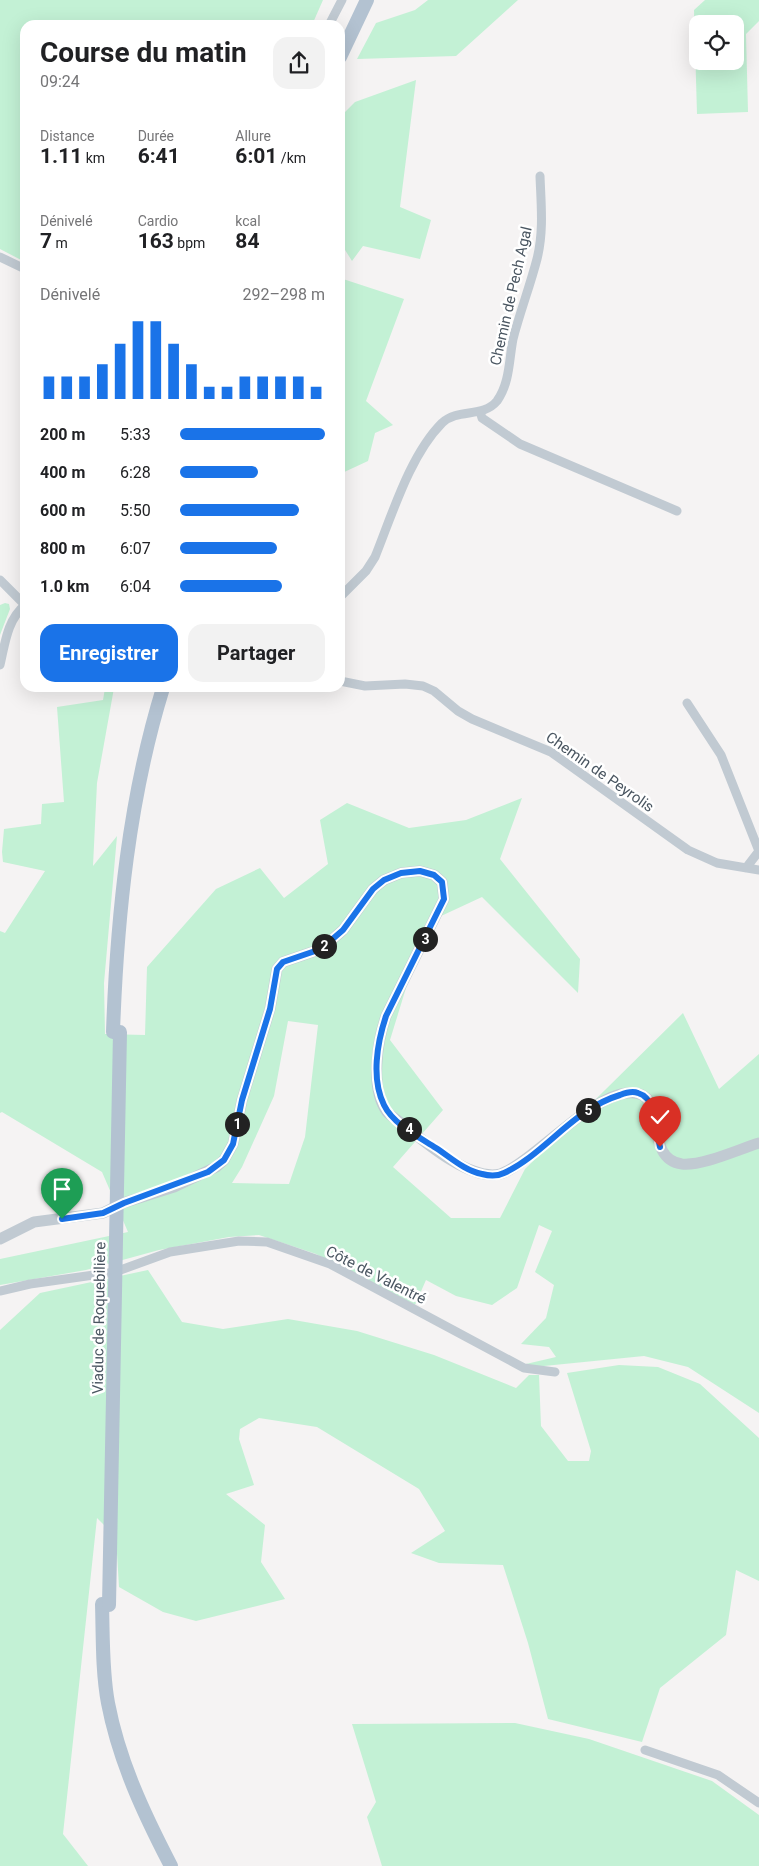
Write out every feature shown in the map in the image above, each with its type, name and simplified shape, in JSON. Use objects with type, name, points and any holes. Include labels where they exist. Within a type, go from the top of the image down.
[{"type":"main road","points":[[345,46],[367,0]]},
{"type":"main road","name":"Viaduc de Roquebilière","points":[[162,692],[146,754],[135,810],[122,913],[117,1032],[106,1604],[114,1694],[131,1780],[148,1821],[171,1866]]},
{"type":"street","points":[[332,20],[342,0]]},
{"type":"street","name":"Chemin de Pech Agal","points":[[345,592],[366,571],[375,558],[421,451],[443,422],[453,415],[480,411],[497,401],[507,378],[519,317],[537,258],[542,226],[540,176]]},
{"type":"street","points":[[0,257],[20,267]]},
{"type":"street","points":[[480,411],[482,418],[520,444],[677,511]]},
{"type":"street","points":[[0,580],[20,600]]},
{"type":"street","points":[[0,665],[9,626],[20,609]]},
{"type":"street","name":"Chemin de Peyrolis","points":[[345,682],[365,686],[405,684],[428,688],[472,719],[535,743],[551,752],[688,850],[717,863],[759,870]]},
{"type":"street","points":[[687,704],[721,755],[759,851],[746,868]]},
{"type":"street","points":[[0,1239],[34,1222],[103,1213],[124,1203],[208,1172],[224,1160],[233,1144],[242,1100],[270,1009],[277,969],[283,962],[321,949],[343,930],[373,889],[384,880],[401,873],[420,871],[434,875],[442,882],[444,888],[444,899],[386,1016],[380,1034],[377,1057],[380,1096],[388,1112],[417,1136],[466,1168],[480,1174],[502,1174],[594,1106],[627,1092],[639,1093],[648,1099],[654,1111],[660,1147],[671,1160],[690,1164],[759,1143]]},
{"type":"street","name":"Côte de Valentré","points":[[0,1291],[30,1284],[115,1272],[170,1252],[239,1241],[267,1242],[330,1264],[524,1368],[555,1372]]},
{"type":"street","points":[[645,1750],[718,1776],[759,1804]]},
{"type":"green space","points":[[0,0],[323,0],[314,20],[20,20],[20,259],[0,249]]},
{"type":"green space","points":[[428,0],[518,0],[456,56],[357,59],[376,23],[415,10]]},
{"type":"green space","points":[[705,0],[759,0],[759,21],[746,34],[748,112],[697,114],[696,70],[744,70],[744,15],[694,15],[694,10]]},
{"type":"green space","points":[[416,80],[400,207],[431,220],[420,259],[363,246],[352,261],[345,250],[345,112],[355,102]]},
{"type":"green space","points":[[345,280],[404,299],[366,401],[393,425],[375,433],[368,461],[345,472]]},
{"type":"green space","points":[[9,604],[10,609],[0,635],[0,605]]},
{"type":"green space","points":[[104,692],[113,692],[97,783],[93,866],[117,836],[104,983],[105,1034],[145,1035],[147,967],[216,889],[260,868],[284,898],[328,864],[320,820],[347,803],[409,828],[466,820],[522,798],[500,859],[580,959],[578,993],[482,897],[426,923],[390,1040],[443,1110],[393,1167],[451,1218],[500,1218],[525,1169],[683,1013],[719,1089],[759,1054],[759,1413],[688,1367],[644,1356],[534,1367],[526,1364],[556,1357],[549,1347],[521,1344],[546,1318],[554,1285],[535,1272],[552,1231],[539,1225],[517,1288],[492,1305],[456,1296],[426,1280],[415,1305],[316,1254],[259,1235],[229,1237],[159,1250],[86,1270],[0,1285],[0,1259],[128,1232],[102,1172],[2,1112],[0,1113],[0,931],[5,933],[45,871],[3,862],[4,829],[41,824],[42,804],[64,802],[57,707],[103,700]],"holes":[[[288,1021],[318,1025],[305,1137],[289,1184],[232,1183],[242,1167],[274,1096]]]},
{"type":"green space","points":[[148,1270],[182,1322],[223,1329],[288,1319],[357,1331],[434,1355],[516,1388],[529,1375],[539,1375],[541,1426],[568,1461],[589,1461],[591,1451],[567,1373],[619,1365],[658,1367],[700,1384],[759,1438],[759,1581],[736,1570],[726,1635],[660,1688],[642,1742],[548,1719],[528,1643],[503,1565],[439,1563],[411,1553],[445,1531],[419,1489],[317,1427],[259,1418],[240,1429],[239,1439],[254,1485],[226,1494],[265,1525],[261,1562],[285,1599],[196,1621],[163,1612],[119,1587],[116,1537],[97,1518],[63,1834],[88,1866],[0,1866],[0,1330],[40,1293]]},
{"type":"green space","points":[[515,1723],[589,1739],[712,1781],[759,1815],[759,1866],[382,1866],[367,1817],[376,1802],[352,1724]]},
{"type":"route","points":[[62,1219],[103,1213],[124,1203],[174,1187],[208,1172],[224,1160],[233,1144],[242,1100],[270,1009],[273,983],[277,969],[283,962],[321,949],[343,930],[373,889],[384,880],[401,873],[420,871],[434,875],[442,882],[444,899],[386,1016],[380,1034],[377,1057],[380,1096],[388,1112],[417,1136],[466,1168],[480,1174],[490,1175],[502,1174],[512,1168],[567,1124],[594,1106],[627,1092],[639,1093],[648,1099],[654,1111],[660,1147]]}]
